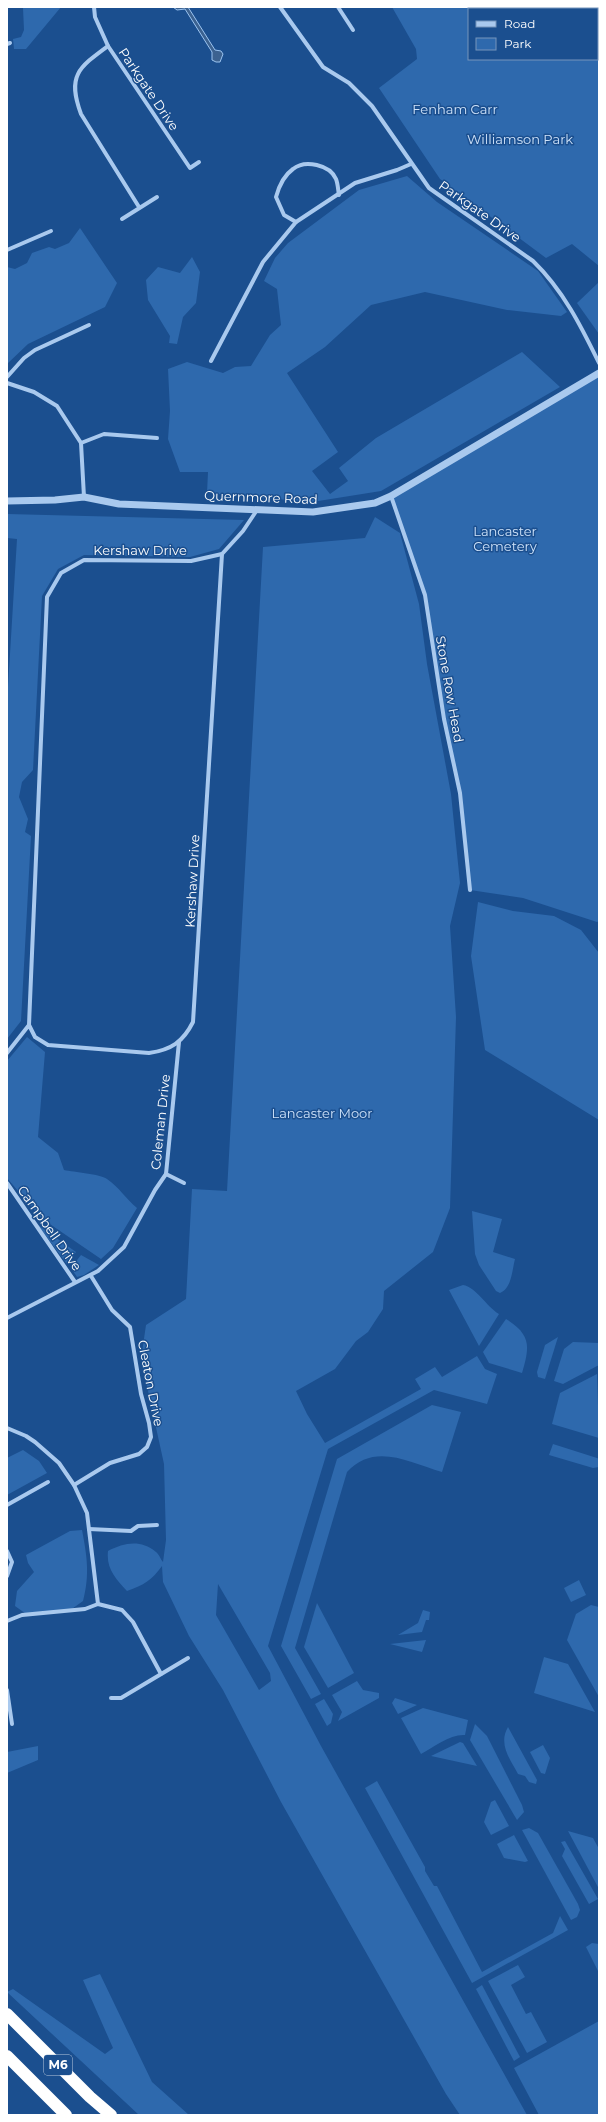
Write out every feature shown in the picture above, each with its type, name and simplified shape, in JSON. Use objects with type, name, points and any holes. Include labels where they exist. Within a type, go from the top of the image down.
[{"type":"highway","name":"M6","points":[[7,2014],[90,2097],[111,2115]]},
{"type":"highway","name":"M6","points":[[7,2056],[66,2115]]},
{"type":"street","name":"Parkgate Drive","points":[[94,7],[95,17],[108,46],[190,168],[199,162]]},
{"type":"street","name":"Parkgate Drive","points":[[280,7],[323,67],[349,83],[372,106],[429,188],[534,261],[543,270],[576,314],[599,364]]},
{"type":"street","points":[[338,7],[354,30]]},
{"type":"street","points":[[108,46],[87,62],[80,70],[74,84],[76,100],[81,114],[139,208]]},
{"type":"street","points":[[296,222],[284,215],[276,197],[281,182],[294,168],[310,164],[324,168],[336,179],[339,195]]},
{"type":"street","points":[[211,361],[263,262],[296,222],[355,184],[411,164]]},
{"type":"street","points":[[122,219],[157,197]]},
{"type":"street","points":[[7,250],[51,231]]},
{"type":"street","points":[[7,377],[24,358],[35,350],[89,325]]},
{"type":"street","name":"Quernmore Road","points":[[7,501],[55,500],[84,497],[119,504],[313,512],[375,503],[391,496],[599,372]]},
{"type":"street","points":[[7,383],[34,392],[57,406],[81,443],[84,497]]},
{"type":"street","points":[[81,443],[104,434],[157,438]]},
{"type":"street","name":"Stone Row Head","points":[[391,496],[425,595],[444,719],[460,793],[470,890]]},
{"type":"street","points":[[222,554],[243,531],[257,510]]},
{"type":"street","name":"Kershaw Drive","points":[[222,554],[193,1022],[188,1033],[179,1042],[166,1051],[149,1053],[48,1045],[35,1037],[29,1025],[47,597],[61,573],[84,560],[191,561],[222,554]]},
{"type":"street","points":[[7,1053],[29,1025]]},
{"type":"street","name":"Coleman Drive","points":[[7,1318],[76,1282],[91,1276],[124,1247],[155,1190],[166,1174],[179,1042]]},
{"type":"street","points":[[166,1174],[184,1183]]},
{"type":"street","name":"Campbell Drive","points":[[8,1185],[76,1282]]},
{"type":"street","name":"Cleaton Drive","points":[[74,1485],[110,1463],[138,1454],[147,1447],[151,1437],[149,1423],[141,1394],[130,1326],[112,1310],[91,1276]]},
{"type":"street","points":[[7,1429],[26,1436],[35,1442],[59,1463],[74,1485],[87,1513],[98,1604]]},
{"type":"street","points":[[7,1505],[48,1482]]},
{"type":"street","points":[[89,1529],[130,1531],[138,1526],[157,1525]]},
{"type":"street","points":[[7,1551],[12,1562],[7,1576]]},
{"type":"street","points":[[7,1622],[22,1615],[85,1609],[98,1604],[122,1610],[133,1622],[161,1674]]},
{"type":"street","points":[[111,1698],[121,1698],[188,1658]]},
{"type":"street","points":[[7,1690],[12,1724]]},
{"type":"green space","points":[[61,7],[26,49],[14,49],[13,39],[21,37],[24,30],[23,8]]},
{"type":"green space","name":"Fenham Carr","points":[[392,7],[599,7],[599,266],[572,244],[546,258],[440,179],[379,88],[417,59],[416,49]]},
{"type":"green space","points":[[407,176],[437,202],[538,271],[567,312],[561,316],[507,310],[425,292],[371,305],[325,347],[287,373],[338,452],[312,471],[330,494],[348,481],[339,468],[376,438],[522,352],[560,387],[381,491],[312,502],[207,493],[208,472],[180,472],[168,439],[170,411],[168,369],[187,362],[223,373],[235,367],[251,366],[270,335],[281,325],[277,289],[264,281],[275,258],[288,243],[359,190]]},
{"type":"green space","points":[[80,228],[117,283],[105,307],[28,344],[7,364],[7,267],[15,269],[27,263],[32,253],[49,247],[55,249],[69,243]]},
{"type":"green space","points":[[192,257],[200,272],[196,303],[183,317],[177,344],[169,343],[170,336],[148,300],[146,280],[158,267],[180,273]]},
{"type":"green space","points":[[599,282],[599,334],[577,303]]},
{"type":"green space","name":"Lancaster Cemetery","points":[[599,373],[599,921],[597,922],[523,898],[470,890],[460,793],[444,719],[425,595],[391,496]]},
{"type":"green space","points":[[7,514],[244,520],[219,549],[190,557],[84,555],[58,569],[42,596],[33,770],[22,782],[19,797],[28,819],[25,832],[31,836],[21,1021],[7,1039],[7,703],[17,539],[7,538]]},
{"type":"green space","name":"Lancaster Moor","points":[[375,517],[400,533],[419,604],[427,664],[451,794],[460,883],[450,926],[456,1017],[450,1208],[433,1252],[384,1291],[383,1309],[368,1332],[356,1341],[335,1369],[296,1391],[307,1414],[325,1443],[421,1389],[415,1379],[435,1367],[442,1377],[477,1356],[485,1369],[497,1374],[487,1404],[434,1390],[328,1449],[268,1646],[321,1746],[527,2115],[460,2115],[446,2094],[281,1802],[223,1690],[189,1636],[163,1582],[162,1566],[147,1582],[127,1591],[110,1568],[108,1557],[108,1551],[114,1548],[126,1544],[138,1544],[144,1545],[156,1552],[163,1562],[166,1540],[164,1464],[141,1359],[146,1325],[186,1299],[192,1189],[227,1191],[263,547],[365,538]],"holes":[[[218,1584],[270,1673],[271,1681],[259,1690],[216,1615]]]},
{"type":"green space","points":[[478,902],[513,911],[554,916],[581,930],[599,953],[599,1120],[485,1050],[471,956]]},
{"type":"green space","points":[[27,1037],[45,1052],[38,1137],[58,1153],[64,1170],[104,1177],[137,1208],[113,1248],[101,1259],[41,1218],[7,1178],[7,1061]]},
{"type":"green space","points":[[472,1211],[502,1219],[493,1252],[515,1259],[509,1283],[504,1291],[500,1293],[496,1291],[479,1265],[475,1254]]},
{"type":"green space","points":[[38,1225],[76,1252],[67,1264]]},
{"type":"green space","points":[[81,1255],[99,1265],[84,1275],[77,1277],[71,1268]]},
{"type":"green space","points":[[463,1285],[468,1286],[477,1293],[494,1311],[499,1314],[479,1346],[449,1290]]},
{"type":"green space","points":[[506,1319],[520,1330],[526,1342],[527,1348],[522,1373],[489,1363],[483,1352]]},
{"type":"green space","points":[[558,1337],[545,1379],[538,1377],[537,1372],[545,1345]]},
{"type":"green space","points":[[573,1342],[599,1343],[599,1365],[563,1384],[554,1381],[564,1349]]},
{"type":"green space","points":[[597,1374],[599,1438],[552,1424],[560,1393]]},
{"type":"green space","points":[[432,1405],[461,1412],[442,1472],[405,1460],[380,1456],[369,1458],[357,1463],[347,1472],[295,1648],[321,1694],[311,1699],[281,1646],[337,1459]]},
{"type":"green space","points":[[553,1444],[599,1459],[599,1467],[593,1468],[549,1455]]},
{"type":"green space","points":[[23,1450],[39,1461],[47,1473],[7,1495],[7,1458]]},
{"type":"green space","points":[[82,1530],[87,1566],[83,1601],[69,1611],[29,1616],[15,1606],[17,1591],[34,1572],[28,1563],[26,1555],[70,1531]]},
{"type":"green space","points":[[579,1580],[586,1595],[571,1602],[564,1588]]},
{"type":"green space","points":[[317,1603],[354,1673],[328,1688],[304,1647]]},
{"type":"green space","points":[[591,1605],[599,1607],[599,1697],[567,1640],[576,1614]]},
{"type":"green space","points":[[423,1610],[430,1612],[429,1620],[426,1620],[422,1632],[398,1635],[418,1623]]},
{"type":"green space","points":[[426,1640],[422,1652],[390,1644]]},
{"type":"green space","points":[[544,1657],[568,1664],[595,1712],[534,1693]]},
{"type":"green space","points":[[357,1681],[363,1690],[379,1693],[379,1698],[338,1721],[342,1712],[332,1695]]},
{"type":"green space","points":[[395,1698],[417,1705],[398,1714],[392,1703]]},
{"type":"green space","points":[[324,1699],[333,1714],[331,1723],[327,1726],[315,1704]]},
{"type":"green space","points":[[423,1708],[468,1720],[465,1735],[459,1735],[448,1739],[421,1754],[401,1718]]},
{"type":"green space","points":[[475,1724],[487,1736],[522,1805],[524,1812],[517,1820],[470,1740]]},
{"type":"green space","points":[[508,1727],[537,1780],[536,1784],[529,1782],[525,1776],[518,1774],[506,1751],[504,1739]]},
{"type":"green space","points":[[460,1742],[463,1743],[477,1766],[431,1756]]},
{"type":"green space","points":[[543,1745],[550,1758],[545,1774],[541,1773],[530,1752]]},
{"type":"green space","points":[[38,1746],[38,1760],[7,1773],[7,1752]]},
{"type":"green space","points":[[377,1781],[425,1867],[425,1871],[434,1886],[437,1886],[482,1972],[553,1933],[560,1916],[568,1930],[472,1983],[365,1788]]},
{"type":"green space","points":[[495,1800],[509,1826],[491,1835],[484,1822],[491,1802]]},
{"type":"green space","points":[[529,1828],[538,1833],[578,1904],[580,1910],[577,1917],[571,1920],[522,1830]]},
{"type":"green space","points":[[568,1831],[593,1838],[599,1849],[599,1889]]},
{"type":"green space","points":[[514,1835],[528,1861],[525,1862],[504,1858],[497,1844]]},
{"type":"green space","points":[[565,1841],[598,1899],[589,1904],[562,1856],[565,1849],[561,1842]]},
{"type":"green space","points":[[592,1943],[599,1944],[599,1973],[586,1947]]},
{"type":"green space","points":[[518,1965],[525,1977],[511,1985],[526,2014],[531,2012],[547,2042],[527,2053],[488,1981]]},
{"type":"green space","points":[[100,1974],[152,2082],[189,2115],[139,2115],[7,1992],[13,1989],[105,2054],[113,2048],[83,1980]]},
{"type":"green space","points":[[482,1985],[520,2057],[514,2061],[476,1989]]},
{"type":"green space","points":[[599,2021],[599,2115],[539,2115],[514,2068]]},
{"type":"shaded area","points":[[173,7],[188,7],[215,50],[221,51],[223,54],[220,62],[212,60],[212,52],[185,9],[177,10]]},
{"type":"park label","name":"Williamson Park","points":[[520,139]]}]
